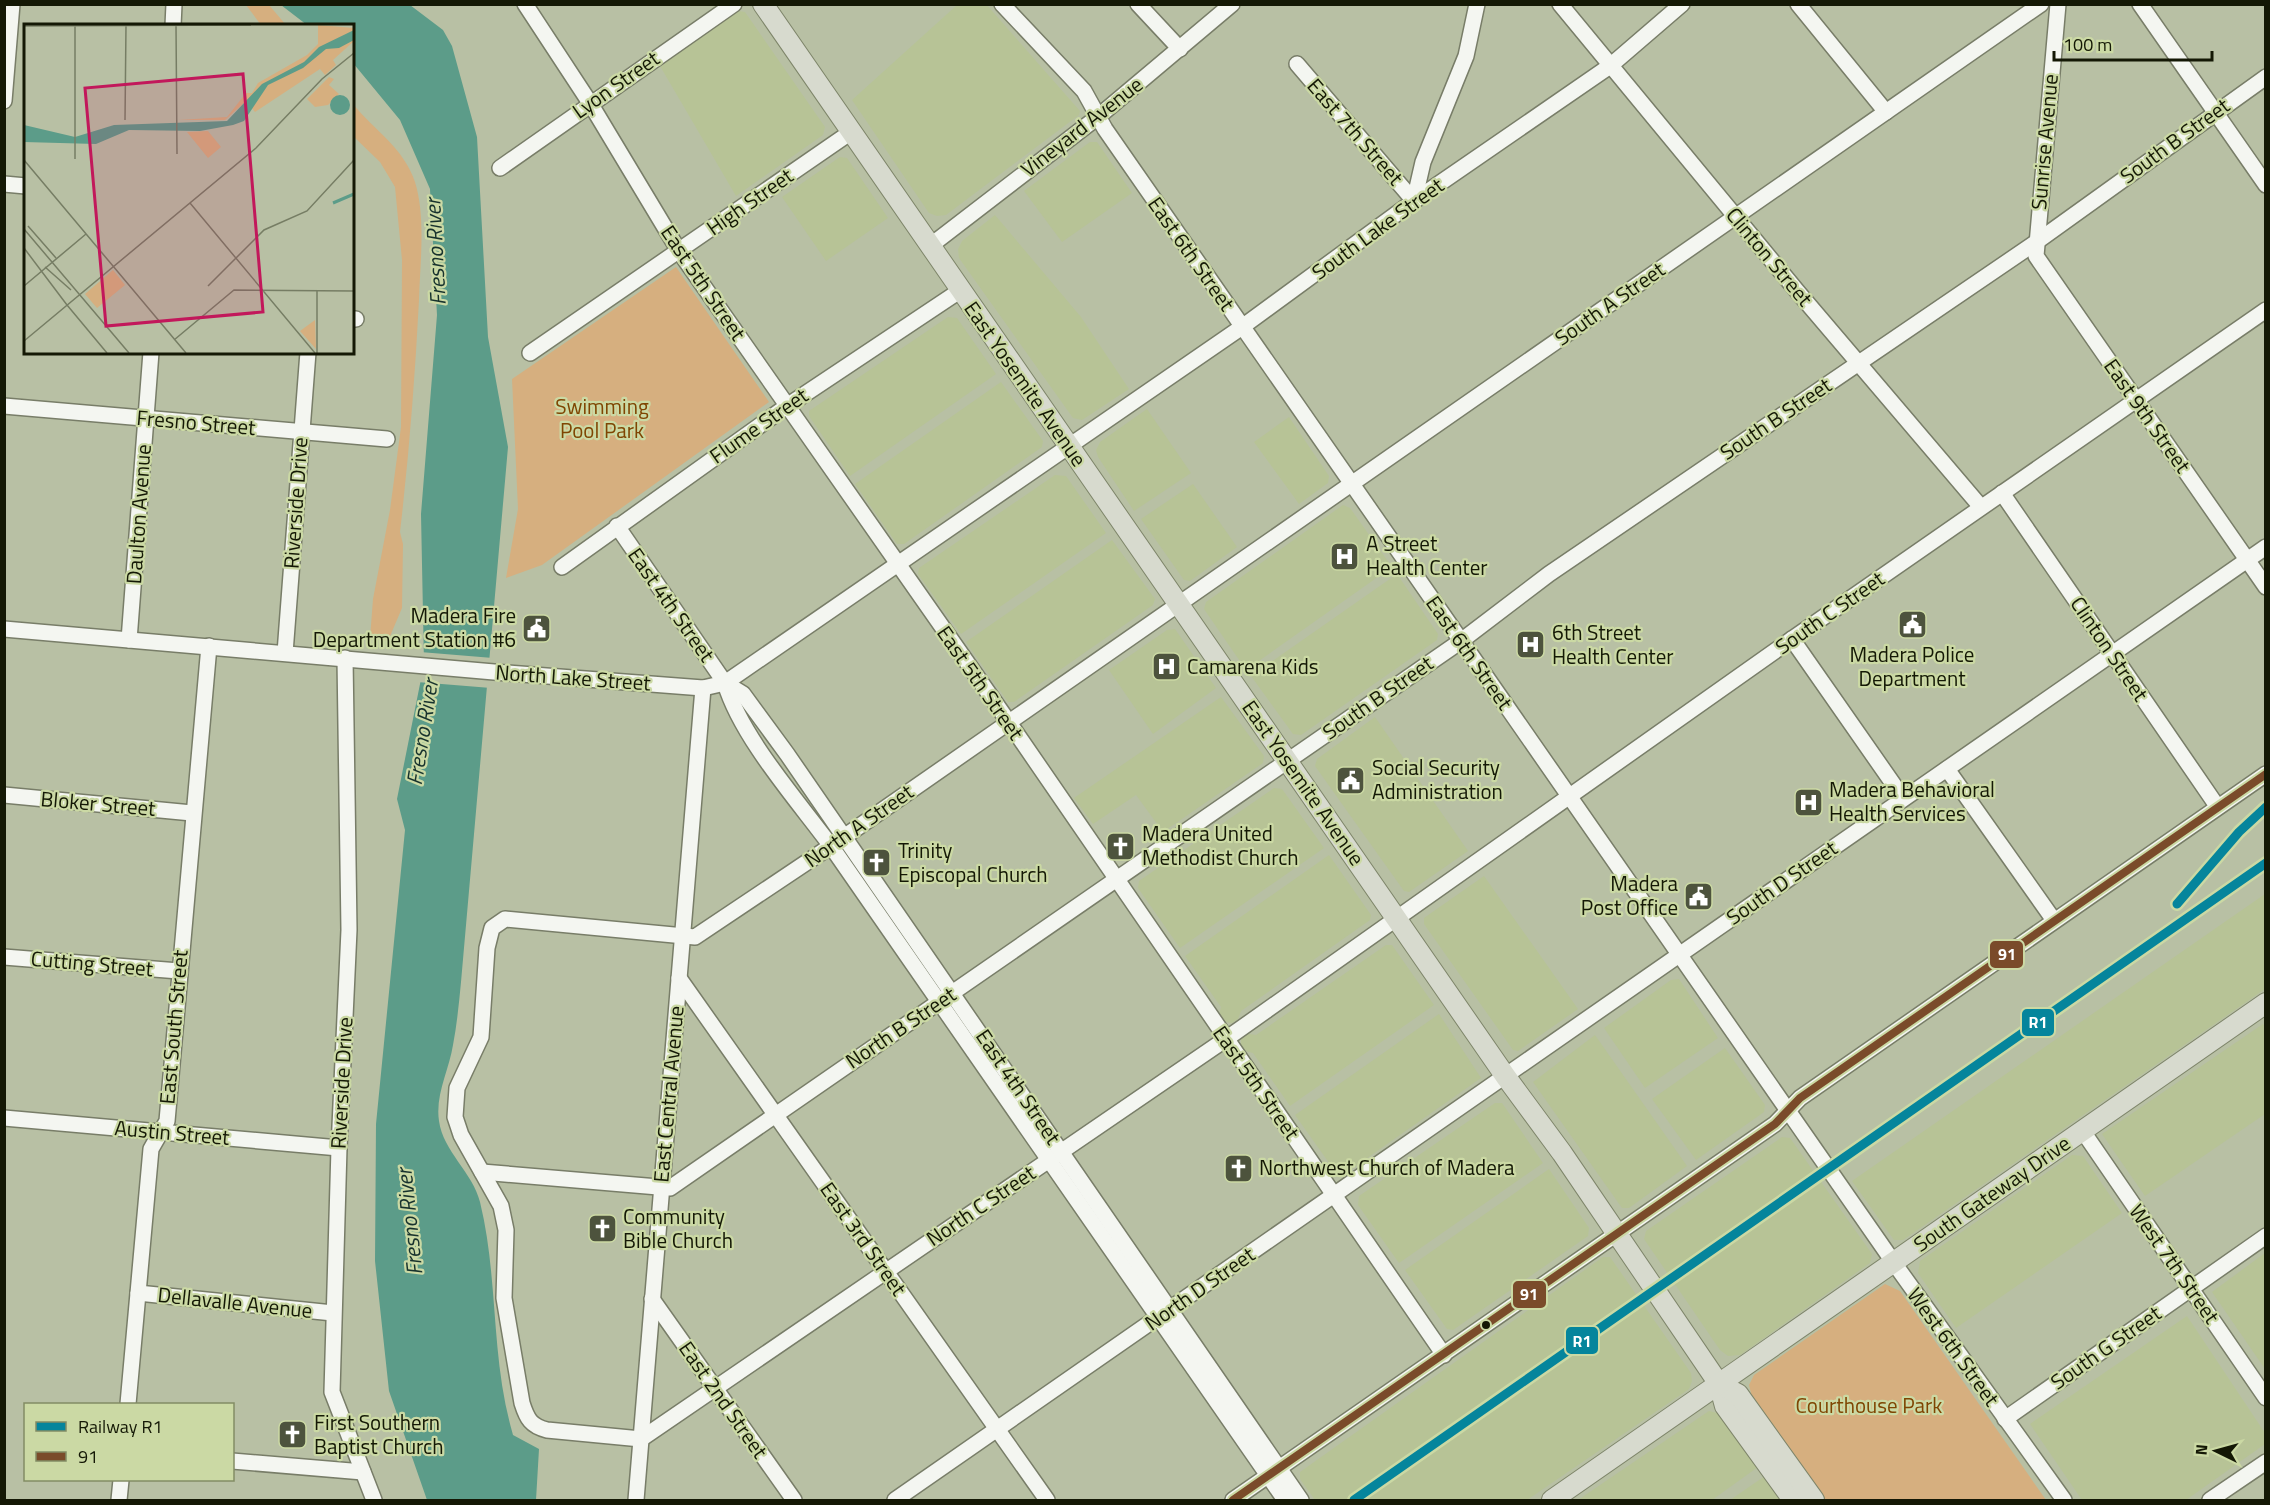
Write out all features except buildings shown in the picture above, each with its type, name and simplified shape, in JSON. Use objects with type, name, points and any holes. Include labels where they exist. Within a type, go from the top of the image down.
[{"type":"main road","name":"East Yosemite Avenue","points":[[763,4],[1506,1077],[1562,1153],[1719,1384]]},
{"type":"main road","name":"South Gateway Drive","points":[[1552,1500],[2265,1004]]},
{"type":"main road","points":[[1719,1384],[1725,1406],[1793,1500]]},
{"type":"main road","points":[[1719,1384],[1738,1394],[1814,1500]]},
{"type":"street","points":[[4,100],[12,4]]},
{"type":"street","points":[[173,24],[174,4]]},
{"type":"street","name":"East 5th Street","points":[[525,4],[590,103],[679,252],[1008,721],[1444,1355]]},
{"type":"street","name":"Lyon Street","points":[[500,168],[734,4]]},
{"type":"street","name":"East 6th Street","points":[[1002,4],[1084,91],[1100,116],[1105,129],[1844,1191]]},
{"type":"street","points":[[1138,4],[1180,49]]},
{"type":"street","name":"Vineyard Avenue","points":[[930,246],[1100,116],[1232,4]]},
{"type":"street","points":[[1414,201],[1423,162],[1466,56],[1477,4]]},
{"type":"street","name":"Clinton Street","points":[[1560,4],[1735,217],[1981,507]]},
{"type":"street","name":"South Lake Street","points":[[1069,447],[1242,327],[1414,201],[1610,66],[1682,4]]},
{"type":"street","points":[[1798,4],[1886,112]]},
{"type":"street","name":"South A Street","points":[[1180,604],[2041,4]]},
{"type":"street","name":"Sunrise Avenue","points":[[2035,243],[2058,4]]},
{"type":"street","points":[[2140,4],[2265,185]]},
{"type":"street","name":"East 7th Street","points":[[1296,64],[1414,201]]},
{"type":"street","name":"South B Street","points":[[1287,761],[1461,641],[1549,574],[2035,243],[2265,77]]},
{"type":"street","name":"High Street","points":[[530,353],[851,132]]},
{"type":"street","points":[[4,184],[24,186]]},
{"type":"street","name":"East 9th Street","points":[[2035,243],[2036,256],[2265,587]]},
{"type":"street","name":"Flume Street","points":[[562,567],[787,406],[961,290]]},
{"type":"street","name":"South C Street","points":[[1397,918],[1792,639],[2265,310]]},
{"type":"street","name":"Daulton Avenue","points":[[129,640],[151,354]]},
{"type":"street","name":"Riverside Drive","points":[[285,653],[308,354]]},
{"type":"street","name":"Fresno Street","points":[[4,406],[387,439]]},
{"type":"street","name":"North Lake Street","points":[[4,629],[395,664],[703,688],[725,683],[1069,447]]},
{"type":"street","name":"Clinton Street","points":[[2002,493],[2217,806]]},
{"type":"street","name":"East 4th Street","points":[[617,526],[725,683],[732,705],[774,768],[831,846],[1049,1161],[1165,1313]]},
{"type":"street","name":"South D Street","points":[[1506,1077],[2265,547]]},
{"type":"street","name":"North A Street","points":[[482,1172],[461,1134],[455,1117],[455,1103],[457,1088],[481,1037],[487,948],[492,928],[505,919],[695,937],[831,846],[1008,721],[1180,604]]},
{"type":"street","points":[[1792,639],[1903,798]]},
{"type":"street","name":"East South Street","points":[[128,1403],[151,1149],[167,1121],[178,971],[209,646]]},
{"type":"street","name":"Riverside Drive","points":[[345,658],[350,930],[339,1148],[332,1392],[374,1500]]},
{"type":"street","name":"East 4th Street","points":[[725,683],[743,694],[845,836],[1062,1152],[1165,1313],[1274,1472],[1301,1500]]},
{"type":"street","name":"East Central Avenue","points":[[636,1500],[703,688]]},
{"type":"street","name":"North B Street","points":[[482,1172],[670,1188],[1287,761]]},
{"type":"street","points":[[1947,769],[2053,919]]},
{"type":"street","points":[[1233,1500],[1618,1236],[1775,1124],[1800,1098],[2053,919],[2265,774]]},
{"type":"street","name":"Bloker Street","points":[[4,795],[192,813]]},
{"type":"street","name":"North C Street","points":[[641,1438],[884,1270],[1049,1161],[1397,918]]},
{"type":"street","name":"Cutting Street","points":[[4,957],[178,971]]},
{"type":"street","name":"East 3rd Street","points":[[679,978],[1047,1500]]},
{"type":"street","name":"North D Street","points":[[895,1500],[1506,1077]]},
{"type":"street","name":"Austin Street","points":[[4,1118],[339,1148]]},
{"type":"street","name":"West 7th Street","points":[[2082,1130],[2265,1398]]},
{"type":"street","points":[[482,1172],[501,1206],[506,1230],[504,1298],[522,1403],[528,1420],[536,1427],[547,1430],[641,1438]]},
{"type":"street","name":"West 6th Street","points":[[1844,1191],[2064,1500]]},
{"type":"street","name":"South G Street","points":[[2005,1419],[2265,1236]]},
{"type":"street","name":"Dellavalle Avenue","points":[[138,1293],[333,1313]]},
{"type":"street","name":"East 2nd Street","points":[[652,1299],[794,1500]]},
{"type":"street","points":[[234,1461],[363,1472]]},
{"type":"street","points":[[2210,1500],[2265,1462]]},
{"type":"street","name":"East 4th Street","points":[[1274,1472],[1285,1500]]},
{"type":"street","points":[[119,1500],[121,1481]]},
{"type":"shaded area","points":[[986,4],[1080,111],[1079,115],[946,215],[937,216],[929,213],[852,100],[957,5]]},
{"type":"shaded area","points":[[738,11],[745,12],[825,127],[823,135],[736,196],[660,66]]},
{"type":"shaded area","points":[[1090,142],[1097,142],[1132,193],[1062,242],[1024,191]]},
{"type":"shaded area","points":[[840,157],[847,158],[888,218],[826,261],[782,197]]},
{"type":"shaded area","points":[[995,215],[1081,317],[1129,389],[1082,420],[1073,418],[959,258],[958,249],[962,241]]},
{"type":"shaded area","points":[[948,317],[957,318],[996,374],[850,476],[809,416],[809,411]]},
{"type":"shaded area","points":[[1001,382],[1043,441],[1042,447],[904,544],[897,544],[855,484]]},
{"type":"shaded area","points":[[1147,409],[1191,473],[1134,511],[1098,457],[1096,450],[1100,442]]},
{"type":"shaded area","points":[[1289,417],[1329,476],[1328,483],[1299,504],[1254,442]]},
{"type":"shaded area","points":[[1055,475],[1066,476],[1106,533],[961,634],[918,574],[919,568]]},
{"type":"shaded area","points":[[1193,484],[1237,547],[1190,581],[1184,580],[1141,519]]},
{"type":"shaded area","points":[[1343,505],[1350,508],[1392,567],[1246,670],[1204,609],[1206,602]]},
{"type":"shaded area","points":[[1112,540],[1155,599],[1153,605],[1014,702],[1008,702],[966,642]]},
{"type":"shaded area","points":[[1397,574],[1438,634],[1437,640],[1301,735],[1293,734],[1251,676]]},
{"type":"shaded area","points":[[1175,629],[1216,688],[1153,734],[1109,670],[1167,630]]},
{"type":"shaded area","points":[[1221,697],[1264,756],[1263,763],[1163,832],[1136,795],[1093,824],[1074,798]]},
{"type":"shaded area","points":[[1375,717],[1468,851],[1409,892],[1404,891],[1315,766],[1317,759]]},
{"type":"shaded area","points":[[1274,788],[1282,789],[1324,848],[1180,948],[1138,888],[1139,881]]},
{"type":"shaded area","points":[[1329,855],[1371,915],[1370,920],[1241,1011],[1238,1019],[1232,1023],[1224,1022],[1219,1015],[1221,1007],[1185,956]]},
{"type":"shaded area","points":[[1484,876],[1578,1009],[1518,1051],[1513,1050],[1424,924],[1424,918]]},
{"type":"shaded area","points":[[2265,894],[2265,989],[1903,1240],[1894,1240],[1852,1181]]},
{"type":"shaded area","points":[[1386,945],[1392,945],[1434,1005],[1290,1106],[1253,1053],[1245,1051],[1241,1045],[1241,1038],[1248,1034],[1256,1035]]},
{"type":"shaded area","points":[[1679,979],[1718,1038],[1645,1088],[1604,1028],[1671,980]]},
{"type":"shaded area","points":[[1439,1014],[1481,1078],[1343,1175],[1337,1174],[1295,1115]]},
{"type":"shaded area","points":[[2263,1024],[2266,1027],[2265,1114],[2145,1196],[2102,1134]]},
{"type":"shaded area","points":[[1595,1035],[1687,1166],[1629,1208],[1622,1208],[1533,1082]]},
{"type":"shaded area","points":[[1725,1048],[1765,1105],[1764,1112],[1696,1160],[1652,1099]]},
{"type":"shaded area","points":[[1495,1103],[1502,1103],[1543,1163],[1399,1263],[1358,1205],[1359,1196]]},
{"type":"shaded area","points":[[1782,1137],[1790,1138],[1872,1254],[1870,1263],[1740,1355],[1728,1356],[1720,1350],[1644,1239],[1646,1231]]},
{"type":"shaded area","points":[[2072,1155],[2083,1156],[2122,1213],[1956,1328],[1918,1273],[1920,1261]]},
{"type":"shaded area","points":[[1549,1169],[1589,1228],[1588,1236],[1453,1330],[1447,1329],[1405,1270]]},
{"type":"shaded area","points":[[2265,1253],[2265,1369],[2212,1292]]},
{"type":"shaded area","points":[[1603,1257],[1610,1257],[1691,1373],[1692,1381],[1689,1389],[1527,1500],[1315,1500],[1300,1479],[1300,1472]]},
{"type":"shaded area","points":[[2187,1316],[2265,1433],[2265,1444],[2186,1500],[2082,1500],[2030,1424]]},
{"type":"shaded area","points":[[1709,1411],[1721,1414],[1758,1467],[1712,1500],[1578,1500]]},
{"type":"shaded area","points":[[1765,1476],[1781,1500],[1730,1500]]},
{"type":"green space","points":[[246,5],[269,5],[285,24],[260,24]]},
{"type":"green space","points":[[354,105],[404,159],[415,182],[421,225],[416,358],[400,532],[403,544],[402,608],[388,641],[370,638],[373,599],[390,510],[401,427],[402,260],[395,187],[380,162],[354,137]]},
{"type":"green space","name":"Swimming Pool Park","points":[[676,267],[769,402],[542,565],[506,578],[518,509],[512,379]]},
{"type":"green space","name":"Courthouse Park","points":[[1885,1284],[1900,1291],[2046,1500],[1824,1500],[1752,1397],[1749,1385],[1754,1375]]},
{"type":"water","name":"Fresno River","points":[[281,5],[410,5],[443,30],[452,46],[477,137],[488,337],[508,447],[459,1006],[438,1111],[446,1142],[471,1181],[480,1202],[490,1260],[497,1347],[506,1406],[513,1435],[539,1449],[536,1500],[427,1500],[389,1391],[375,1261],[376,1124],[405,830],[397,799],[424,664],[421,514],[437,315],[430,189],[400,120],[354,64],[354,24],[306,24]]},
{"type":"pier","points":[[420,652],[493,658],[491,688],[417,682]]},
{"type":"rail line","name":"R1","points":[[2177,904],[2239,832],[2266,807]]},
{"type":"rail line","name":"R1","points":[[1354,1500],[2266,863]]},
{"type":"transit line","name":"91","points":[[1233,1500],[1775,1124],[1800,1098],[2266,774]]},
{"type":"place","name":"A Street Health Center","points":[[1345,556]]},
{"type":"place","name":"Madera Police Department","points":[[1912,624]]},
{"type":"place","name":"Madera Fire Department Station #6","points":[[537,628]]},
{"type":"place","name":"6th Street Health Center","points":[[1531,645]]},
{"type":"place","name":"Camarena Kids","points":[[1166,667]]},
{"type":"place","name":"Social Security Administration","points":[[1351,780]]},
{"type":"place","name":"Madera Behavioral Health Services","points":[[1808,802]]},
{"type":"place","name":"Madera United Methodist Church","points":[[1121,846]]},
{"type":"place","name":"Trinity Episcopal Church","points":[[877,863]]},
{"type":"place","name":"Madera Post Office","points":[[1699,896]]},
{"type":"place","name":"Northwest Church of Madera","points":[[1238,1168]]},
{"type":"place","name":"Community Bible Church","points":[[602,1229]]},
{"type":"place","name":"First Southern Baptist Church","points":[[293,1435]]}]
